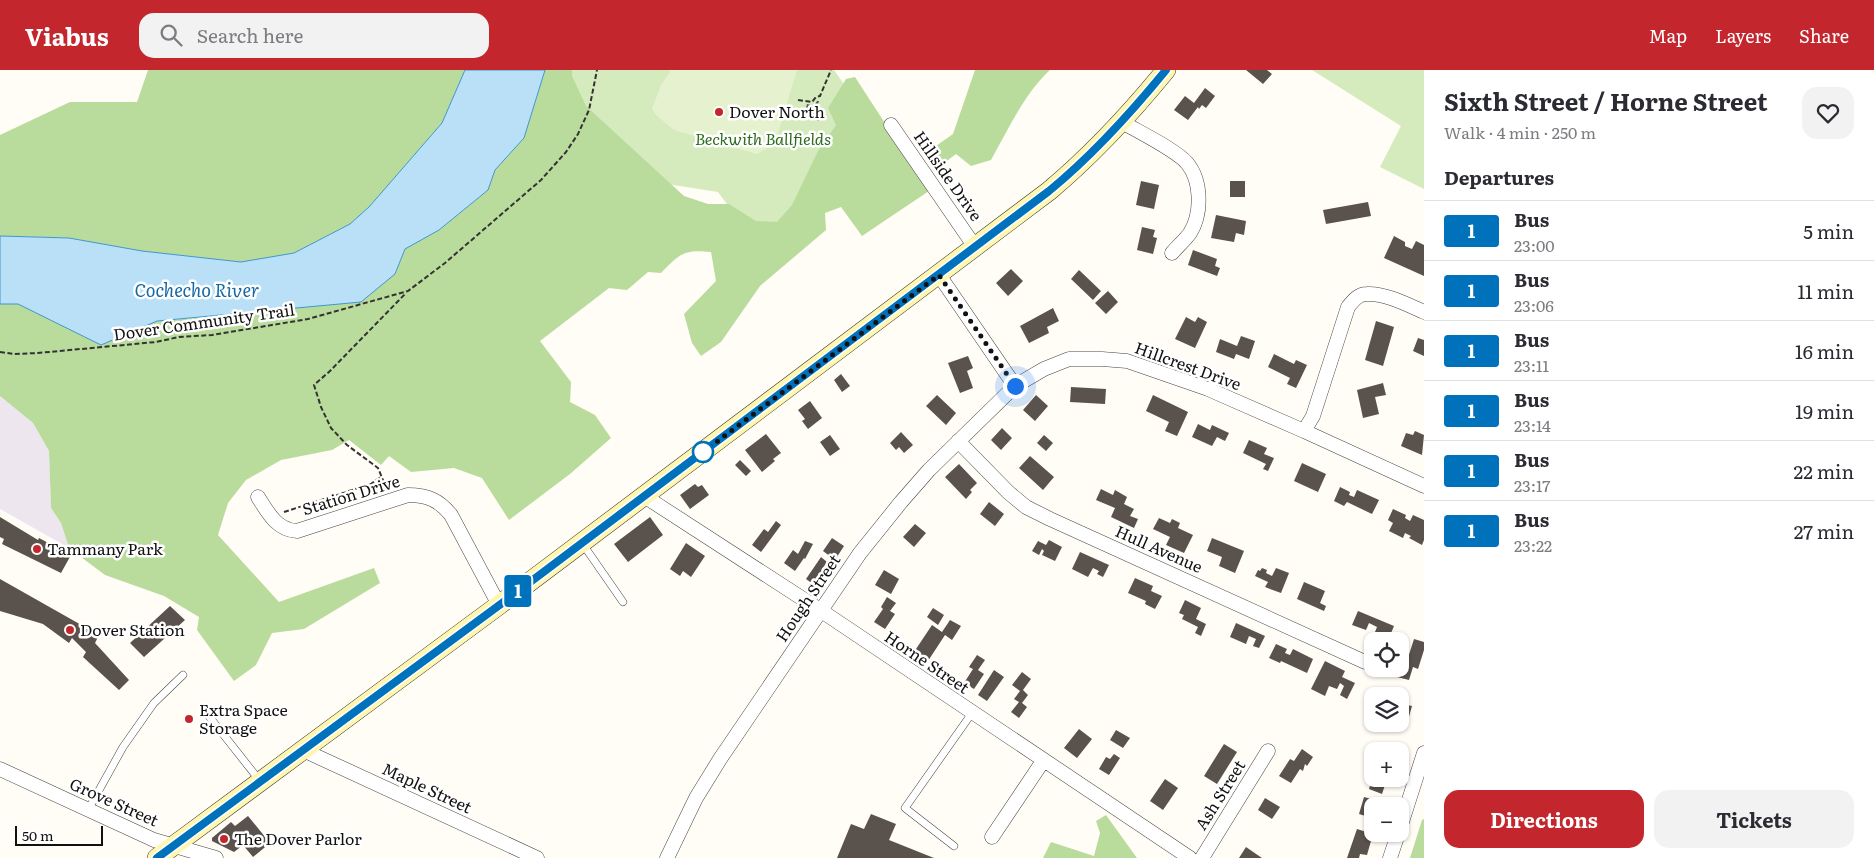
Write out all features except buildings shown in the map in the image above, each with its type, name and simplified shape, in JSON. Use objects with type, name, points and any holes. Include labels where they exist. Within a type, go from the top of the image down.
[{"type":"main road","points":[[157,858],[582,543],[939,275],[1071,173],[1122,122],[1166,70]]},
{"type":"street","points":[[1122,122],[1177,155],[1188,164],[1195,178],[1198,195],[1196,220],[1186,239],[1172,253]]},
{"type":"street","name":"Hillside Drive","points":[[891,125],[975,247]]},
{"type":"street","points":[[939,275],[1015,386]]},
{"type":"street","points":[[1304,431],[1313,416],[1345,313],[1356,298],[1366,294],[1383,296],[1424,312]]},
{"type":"street","name":"Hillcrest Drive","points":[[1015,386],[1044,369],[1069,359],[1102,358],[1127,361],[1208,390],[1304,431],[1424,486]]},
{"type":"street","name":"Hough Street","points":[[667,858],[700,790],[860,553],[929,470],[1015,386]]},
{"type":"street","name":"Hull Avenue","points":[[958,441],[1008,492],[1026,507],[1364,662]]},
{"type":"street","name":"Station Drive","points":[[258,497],[272,519],[288,530],[297,531],[408,495],[422,495],[433,498],[446,508],[499,605]]},
{"type":"street","name":"Horne Street","points":[[644,496],[820,610],[1190,858]]},
{"type":"street","name":"Maple Street","points":[[303,750],[537,858]]},
{"type":"street","name":"Ash Street","points":[[1202,858],[1268,751]]},
{"type":"street","points":[[1409,800],[1424,753]]},
{"type":"street","points":[[992,837],[1043,761]]},
{"type":"street","name":"Grove Street","points":[[0,769],[154,840],[216,858]]},
{"type":"street","points":[[1390,858],[1395,842]]},
{"type":"lane","points":[[582,543],[624,602]]},
{"type":"lane","points":[[88,810],[123,747],[154,703],[182,675]]},
{"type":"lane","points":[[204,710],[260,782]]},
{"type":"lane","points":[[954,846],[905,808],[972,713]]},
{"type":"path","name":"Dover Community Trail","points":[[0,352],[14,354],[38,353],[212,335],[308,318],[408,291],[445,263],[541,180],[566,152],[578,134],[589,110],[597,70]]},
{"type":"path","points":[[798,100],[812,102],[820,96],[831,70]]},
{"type":"path","points":[[390,500],[378,468],[347,445],[331,428],[320,407],[314,385],[408,291]]},
{"type":"path","points":[[280,514],[372,484],[382,476]]},
{"type":"shaded area","points":[[0,396],[33,423],[49,451],[51,508],[61,523],[69,548],[0,509]]},
{"type":"green space","points":[[148,70],[465,70],[442,123],[369,207],[350,224],[294,253],[241,262],[142,251],[69,238],[0,236],[0,135],[70,102],[137,102]]},
{"type":"green space","points":[[545,70],[572,70],[572,76],[586,106],[684,196],[708,204],[729,204],[756,221],[777,222],[792,205],[818,151],[836,125],[828,108],[846,79],[855,77],[929,191],[862,236],[841,207],[825,213],[826,230],[760,286],[721,342],[701,356],[692,343],[684,314],[716,281],[711,252],[694,251],[683,254],[661,273],[648,272],[627,290],[609,288],[540,341],[571,382],[570,402],[595,415],[611,438],[570,474],[509,520],[482,478],[454,468],[411,472],[389,456],[381,465],[349,440],[332,450],[281,460],[246,480],[228,503],[218,535],[279,602],[374,568],[380,583],[304,629],[272,633],[256,665],[234,681],[197,630],[199,617],[164,596],[105,575],[69,548],[61,523],[51,508],[49,451],[33,423],[0,396],[0,304],[18,303],[101,344],[157,321],[233,315],[395,274],[405,249],[439,230],[488,190],[495,170],[524,138]]},
{"type":"green space","name":"Beckwith Ballfields","points":[[558,70],[834,70],[868,118],[762,251],[718,192],[610,175]]},
{"type":"green space","name":"Dover North","points":[[669,70],[797,70],[775,143],[757,154],[674,130],[656,115],[652,109],[661,85],[670,72]]},
{"type":"green space","points":[[975,70],[1050,70],[1024,101],[991,160],[971,166],[956,154],[939,167],[926,153],[953,134]]},
{"type":"green space","points":[[1312,70],[1424,70],[1424,189],[1380,167],[1401,126]]},
{"type":"green space","points":[[1106,815],[1137,858],[1043,858],[1051,842],[1094,856],[1100,833],[1096,821]]},
{"type":"green space","points":[[1424,819],[1424,858],[1410,858],[1422,820]]},
{"type":"water","name":"Cochecho River","points":[[465,70],[545,70],[524,138],[495,170],[488,190],[439,230],[405,249],[395,274],[361,302],[157,321],[101,345],[18,304],[0,304],[0,236],[69,238],[142,251],[241,262],[294,253],[350,224],[369,207],[442,123]]},
{"type":"bus line","name":"1","points":[[157,858],[513,595],[1049,191],[1092,154],[1166,70]]},
{"type":"place","name":"Dover North","points":[[719,112]]},
{"type":"place","name":"Tammany Park","points":[[37,549]]},
{"type":"place","name":"Dover Station","points":[[70,630]]},
{"type":"place","name":"Extra Space Storage","points":[[189,719]]},
{"type":"place","name":"The Dover Parlor","points":[[224,839]]},
{"type":"route","points":[[703,452],[939,275],[1015,386]]}]
